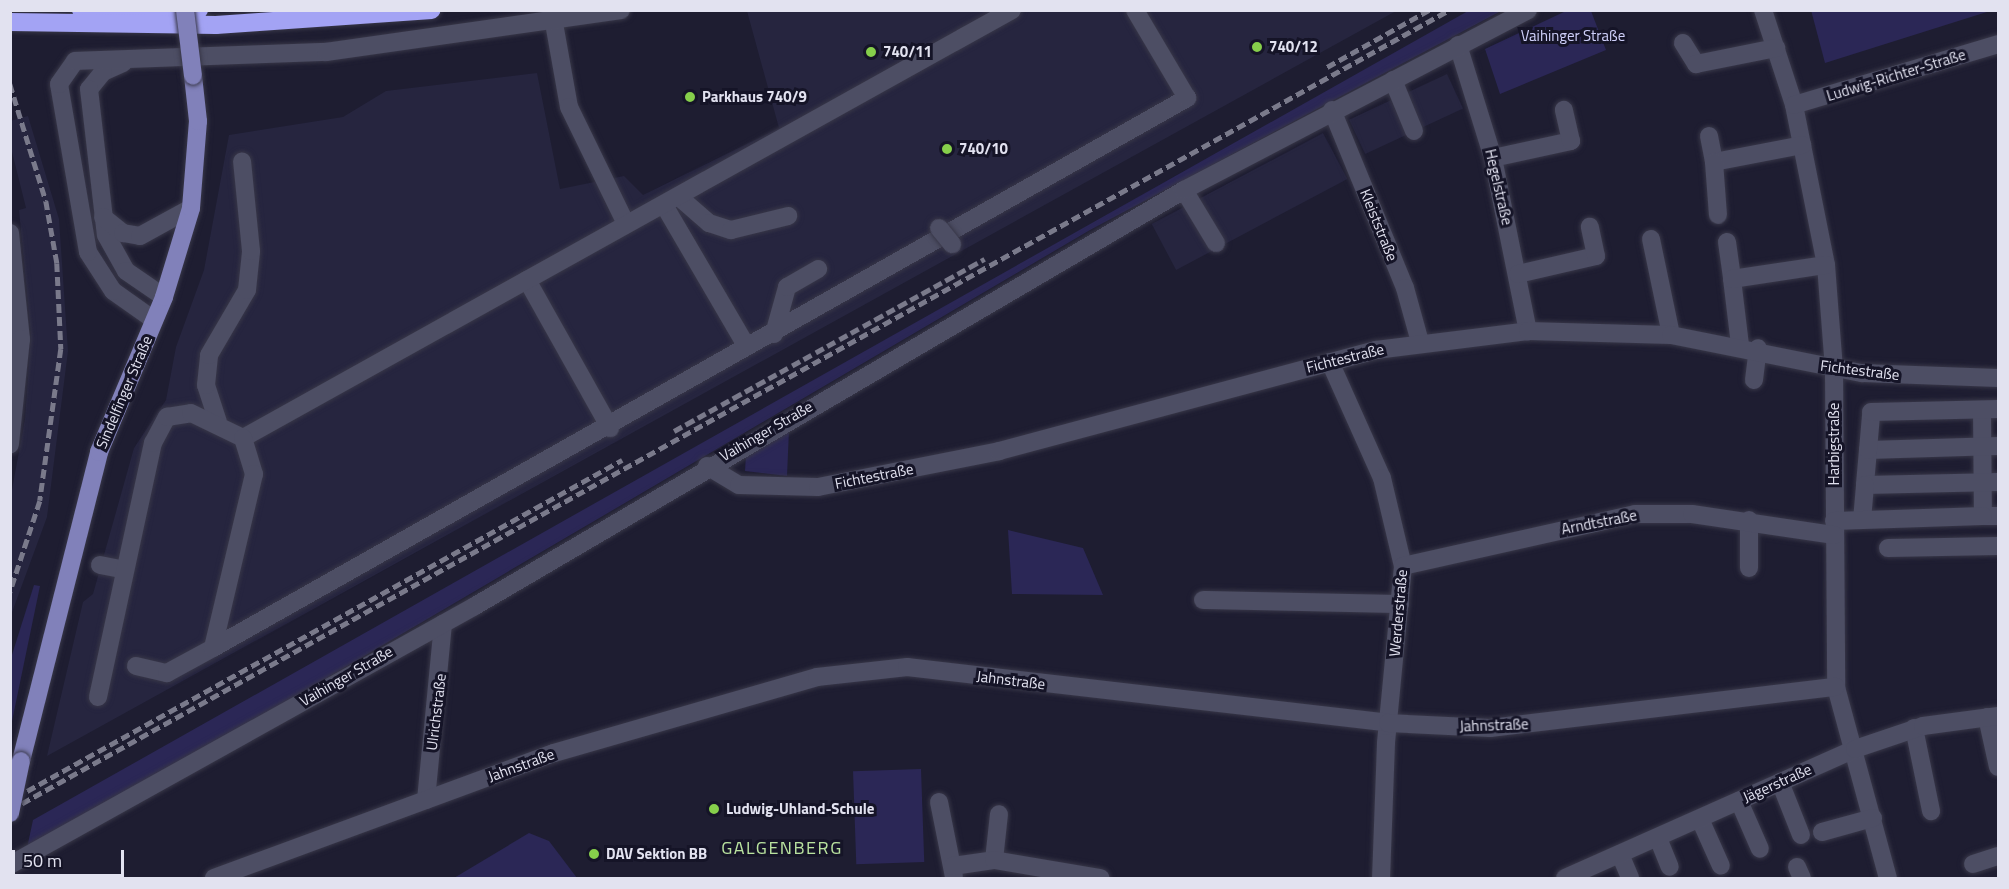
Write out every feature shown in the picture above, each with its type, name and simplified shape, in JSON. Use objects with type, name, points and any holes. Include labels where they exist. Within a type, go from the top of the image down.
[{"type":"highway","points":[[81,10],[199,10]]},
{"type":"highway","points":[[10,22],[216,25],[431,10]]},
{"type":"main road","name":"Sindelfinger Straße","points":[[10,813],[99,452],[164,297],[191,208],[198,121],[184,10]]},
{"type":"street","points":[[154,320],[113,291],[88,252],[59,84],[75,61],[127,61],[326,52],[554,23],[621,10]]},
{"type":"street","points":[[243,438],[1012,10]]},
{"type":"street","points":[[939,228],[952,244],[1191,107],[1135,10]]},
{"type":"street","name":"Vaihinger Straße","points":[[10,865],[443,624],[707,466],[1184,190],[1332,110],[1528,10]]},
{"type":"street","name":"Harbigstraße","points":[[1763,10],[1794,105],[1826,265],[1834,369],[1836,687],[1855,749],[1888,879]]},
{"type":"street","points":[[554,23],[569,107],[626,224]]},
{"type":"street","points":[[1683,43],[1696,64],[1776,48]]},
{"type":"street","name":"Ludwig-Richter-Straße","points":[[1794,105],[1998,44]]},
{"type":"street","name":"Hegelstraße","points":[[1458,45],[1493,158],[1528,331]]},
{"type":"street","points":[[127,61],[103,72],[89,89],[103,217],[116,260],[164,297]]},
{"type":"street","points":[[1393,80],[1414,131]]},
{"type":"street","points":[[136,666],[167,673],[610,428],[747,347],[774,334],[1187,98]]},
{"type":"street","name":"Kleiststraße","points":[[1332,110],[1405,288],[1420,342]]},
{"type":"street","points":[[1493,158],[1571,141],[1564,110]]},
{"type":"street","points":[[1709,136],[1719,215]]},
{"type":"street","points":[[1714,162],[1802,145]]},
{"type":"street","points":[[218,422],[206,385],[209,355],[248,290],[249,271],[242,161]]},
{"type":"street","points":[[1184,190],[1215,243]]},
{"type":"street","points":[[672,201],[709,223],[731,230],[788,216]]},
{"type":"street","points":[[672,201],[747,347]]},
{"type":"street","points":[[103,217],[123,233],[140,236],[191,208]]},
{"type":"street","points":[[1518,273],[1596,256],[1590,226]]},
{"type":"street","points":[[10,233],[21,339],[10,444]]},
{"type":"street","points":[[1651,239],[1671,335]]},
{"type":"street","points":[[1727,242],[1732,279],[1749,347],[1754,380]]},
{"type":"street","points":[[1732,279],[1826,265]]},
{"type":"street","points":[[774,334],[787,287],[818,269]]},
{"type":"street","points":[[527,280],[610,428]]},
{"type":"street","name":"Fichtestraße","points":[[707,466],[739,485],[827,485],[999,451],[1330,362],[1420,342],[1528,331],[1671,335],[1749,347],[1834,369],[1998,378]]},
{"type":"street","name":"Werderstraße","points":[[1330,362],[1382,478],[1403,566],[1388,723],[1381,879]]},
{"type":"street","points":[[1862,520],[1871,412],[1990,410],[1991,516]]},
{"type":"street","points":[[98,697],[153,443],[167,417],[191,413],[218,422],[243,438],[254,474],[213,648]]},
{"type":"street","points":[[1868,450],[1990,447]]},
{"type":"street","points":[[1865,485],[1991,482]]},
{"type":"street","name":"Arndtstraße","points":[[1403,566],[1635,514],[1749,520],[1834,528],[1862,520],[1991,516]]},
{"type":"street","points":[[1749,520],[1749,568]]},
{"type":"street","points":[[1888,548],[1998,546]]},
{"type":"street","points":[[100,565],[125,570]]},
{"type":"street","points":[[1203,600],[1400,604]]},
{"type":"street","name":"Ulrichstraße","points":[[426,800],[443,624]]},
{"type":"street","name":"Jahnstraße","points":[[225,877],[554,753],[817,677],[907,667],[1388,723],[1515,726],[1836,687]]},
{"type":"street","points":[[1993,716],[1998,767]]},
{"type":"street","name":"Jägerstraße","points":[[1576,876],[1855,749],[1914,728],[1993,716]]},
{"type":"street","points":[[1914,728],[1932,811]]},
{"type":"street","points":[[1780,782],[1801,835]]},
{"type":"street","points":[[1739,801],[1760,849]]},
{"type":"street","points":[[939,802],[954,872],[994,860],[1100,879]]},
{"type":"street","points":[[994,860],[999,814]]},
{"type":"street","points":[[1700,819],[1720,866]]},
{"type":"street","points":[[1823,837],[1874,822]]},
{"type":"street","points":[[1658,838],[1670,867]]},
{"type":"street","points":[[1620,854],[1630,879]]},
{"type":"street","points":[[1973,864],[1998,856]]},
{"type":"shaded area","points":[[747,11],[1396,11],[47,756],[83,602],[93,594],[134,448],[166,400],[176,347],[204,270],[229,135],[343,117],[386,91],[537,73],[560,189],[624,176],[643,195],[779,128]]},
{"type":"shaded area","points":[[1447,74],[1463,108],[1365,154],[1349,120]]},
{"type":"shaded area","points":[[28,116],[59,219],[68,351],[47,517],[11,615],[11,495],[25,419],[31,335],[19,210],[26,208],[11,148],[10,121]]},
{"type":"shaded area","points":[[1323,133],[1347,179],[1176,270],[1152,224]]},
{"type":"green space","points":[[1811,10],[1990,10],[1990,11],[1825,63]]},
{"type":"green space","points":[[1468,11],[1501,11],[1090,230],[170,770],[27,848],[33,820]]},
{"type":"green space","name":"Vaihinger Straße","points":[[1566,11],[1591,11],[1606,50],[1500,94],[1485,49]]},
{"type":"green space","points":[[789,430],[787,476],[745,471],[746,455]]},
{"type":"green space","points":[[1008,530],[1083,548],[1103,595],[1012,594]]},
{"type":"green space","points":[[34,585],[40,586],[11,726],[11,658]]},
{"type":"green space","points":[[921,769],[924,862],[856,864],[853,771]]},
{"type":"green space","points":[[529,833],[549,841],[577,878],[454,878]]},
{"type":"railway","points":[[1327,67],[1429,10]]},
{"type":"railway","points":[[10,810],[1449,10]]},
{"type":"railway","points":[[10,84],[46,201],[57,263],[61,349],[40,501],[10,592]]},
{"type":"railway","points":[[674,431],[984,259]]},
{"type":"railway","points":[[27,791],[622,460]]},
{"type":"place","name":"740/12","points":[[1257,47]]},
{"type":"place","name":"740/11","points":[[871,52]]},
{"type":"place","name":"Parkhaus 740/9","points":[[690,97]]},
{"type":"place","name":"740/10","points":[[947,149]]},
{"type":"place","name":"Ludwig-Uhland-Schule","points":[[714,809]]},
{"type":"place","name":"DAV Sektion BB","points":[[594,854]]},
{"type":"district","name":"GALGENBERG","points":[[782,848]]}]
